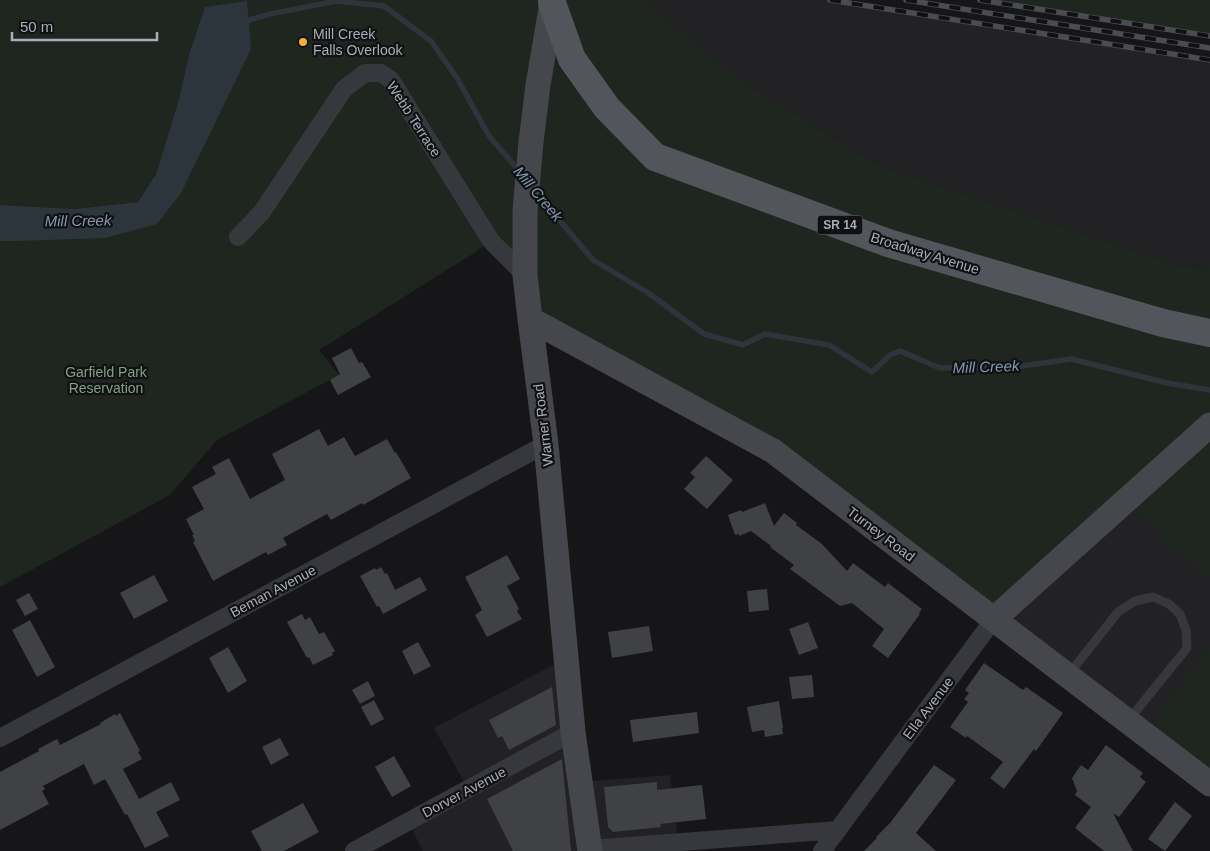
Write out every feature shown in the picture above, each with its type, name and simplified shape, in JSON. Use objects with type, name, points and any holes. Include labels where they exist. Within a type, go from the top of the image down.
[{"type":"main road","name":"Warner Road","points":[[552,1],[538,85],[524,210],[525,275],[546,444],[573,732],[590,850]]},
{"type":"main road","name":"Broadway Avenue","points":[[552,1],[572,59],[607,108],[655,157],[888,243],[1163,323],[1210,333]]},
{"type":"main road","name":"Turney Road","points":[[530,319],[773,451],[1210,784]]},
{"type":"main road","name":"Ella Avenue","points":[[994,619],[1210,424]]},
{"type":"street","name":"Webb Terrace","points":[[238,237],[262,212],[344,89],[365,73],[381,73],[391,80],[491,241],[525,275]]},
{"type":"street","name":"Beman Avenue","points":[[0,738],[546,444]]},
{"type":"street","name":"Ella Avenue","points":[[822,851],[994,619]]},
{"type":"street","name":"Dorver Avenue","points":[[354,851],[573,732]]},
{"type":"street","points":[[590,850],[838,830]]},
{"type":"lane","points":[[1068,676],[1118,612],[1135,600],[1153,597],[1169,604],[1180,614],[1186,630],[1187,648],[1128,721]]},
{"type":"shaded area","points":[[647,0],[828,0],[1210,60],[1210,267],[1188,268],[879,165],[743,82],[648,4]]},
{"type":"shaded area","points":[[1125,501],[1210,573],[1210,648],[1145,734],[994,619]]},
{"type":"shaded area","points":[[566,658],[580,782],[670,775],[678,842],[590,851],[423,851],[408,822],[468,789],[434,728]]},
{"type":"green space","name":"Garfield Park Reservation","points":[[0,0],[647,0],[648,4],[743,82],[879,165],[1188,268],[1210,267],[1210,576],[1155,534],[1159,530],[1124,501],[994,619],[773,451],[530,319],[525,275],[491,241],[319,350],[339,375],[217,440],[170,495],[0,587],[0,241],[17,241],[157,224],[168,136],[156,174],[138,202],[74,209],[0,205]]},
{"type":"green space","points":[[980,0],[1210,0],[1210,36]]},
{"type":"green space","points":[[1210,647],[1210,784],[1145,734]]},
{"type":"water","points":[[247,1],[251,49],[181,193],[157,224],[105,238],[0,241],[0,205],[74,209],[138,202],[156,174],[179,100],[189,55],[205,7]]},
{"type":"building","points":[[351,348],[359,363],[362,362],[371,377],[338,395],[330,380],[340,374],[332,358]]},
{"type":"building","points":[[319,429],[328,446],[344,437],[355,456],[387,439],[411,478],[363,505],[362,503],[331,520],[327,514],[283,538],[287,545],[268,555],[266,552],[213,581],[193,542],[195,541],[192,535],[194,535],[186,519],[204,509],[192,487],[216,474],[212,467],[229,458],[250,499],[285,480],[272,454]]},
{"type":"building","points":[[706,456],[733,480],[707,509],[684,489],[695,477],[690,473]]},
{"type":"building","points":[[765,503],[774,526],[784,513],[797,523],[796,525],[822,544],[847,571],[853,563],[885,587],[888,583],[922,609],[888,658],[872,646],[884,629],[852,603],[840,606],[790,569],[794,565],[751,531],[739,536],[739,534],[735,535],[728,515]]},
{"type":"building","points":[[507,555],[520,579],[507,586],[522,619],[487,637],[475,615],[482,610],[465,577]]},
{"type":"building","points":[[381,567],[385,574],[387,573],[395,590],[420,577],[427,590],[383,614],[379,606],[377,607],[360,576]]},
{"type":"building","points":[[154,575],[168,601],[134,619],[120,593]]},
{"type":"building","points":[[767,589],[769,610],[749,612],[747,591]]},
{"type":"building","points":[[29,593],[38,609],[25,616],[16,600]]},
{"type":"building","points":[[302,614],[305,620],[310,617],[319,634],[324,632],[335,651],[332,653],[333,655],[313,665],[309,657],[307,658],[287,622]]},
{"type":"building","points":[[30,620],[55,667],[37,677],[12,630]]},
{"type":"building","points":[[808,622],[818,648],[799,655],[789,629]]},
{"type":"building","points":[[649,626],[653,651],[612,658],[608,632]]},
{"type":"building","points":[[418,642],[431,666],[414,675],[402,651]]},
{"type":"building","points":[[228,647],[247,681],[228,693],[209,658]]},
{"type":"building","points":[[984,663],[1023,690],[1026,687],[1063,713],[1036,751],[1034,749],[1004,789],[990,778],[1003,762],[967,736],[966,738],[950,727],[968,702],[964,699],[969,693],[965,690]]},
{"type":"building","points":[[812,675],[814,697],[792,699],[789,677]]},
{"type":"building","points":[[368,681],[375,696],[360,704],[352,690]]},
{"type":"building","points":[[552,687],[556,725],[509,750],[502,736],[498,738],[489,720]]},
{"type":"building","points":[[374,700],[384,719],[371,726],[361,707]]},
{"type":"building","points":[[779,701],[783,734],[765,737],[764,730],[752,732],[747,707]]},
{"type":"building","points":[[697,712],[699,733],[633,742],[630,720]]},
{"type":"building","points":[[120,713],[140,751],[138,752],[142,759],[123,769],[139,799],[171,782],[180,800],[156,812],[169,836],[145,848],[105,779],[94,785],[84,764],[43,786],[45,789],[42,791],[49,804],[0,830],[0,772],[57,739],[60,745]]},
{"type":"building","points":[[280,738],[289,755],[271,765],[262,747]]},
{"type":"building","points":[[1106,745],[1143,773],[1140,777],[1146,782],[1119,817],[1113,813],[1133,851],[1104,851],[1075,828],[1091,807],[1075,795],[1077,791],[1072,778],[1081,765],[1088,770]]},
{"type":"building","points":[[394,756],[411,786],[392,797],[375,767]]},
{"type":"building","points":[[562,759],[571,851],[513,851],[487,799]]},
{"type":"building","points":[[934,765],[956,780],[916,833],[936,851],[864,851],[890,823]]},
{"type":"building","points":[[657,782],[657,790],[702,785],[706,819],[660,824],[661,827],[613,832],[608,827],[604,787]]},
{"type":"building","points":[[1175,802],[1192,816],[1165,851],[1148,839]]},
{"type":"building","points":[[303,803],[319,832],[284,851],[262,851],[251,831]]},
{"type":"waterway","name":"Mill Creek","points":[[242,24],[270,14],[337,1],[384,6],[431,41],[457,78],[489,136],[520,172]]},
{"type":"waterway","name":"Mill Creek","points":[[535,191],[593,260],[647,292],[704,334],[743,345],[765,334],[829,345],[872,372],[890,355],[900,351],[940,368],[1015,367],[1071,359],[1167,383],[1210,390]]},
{"type":"railway","points":[[830,0],[1210,60]]},
{"type":"railway","points":[[906,0],[1210,48]]},
{"type":"railway","points":[[980,0],[1210,36]]},
{"type":"place","name":"Mill Creek Falls Overlook","points":[[303,42]]}]
